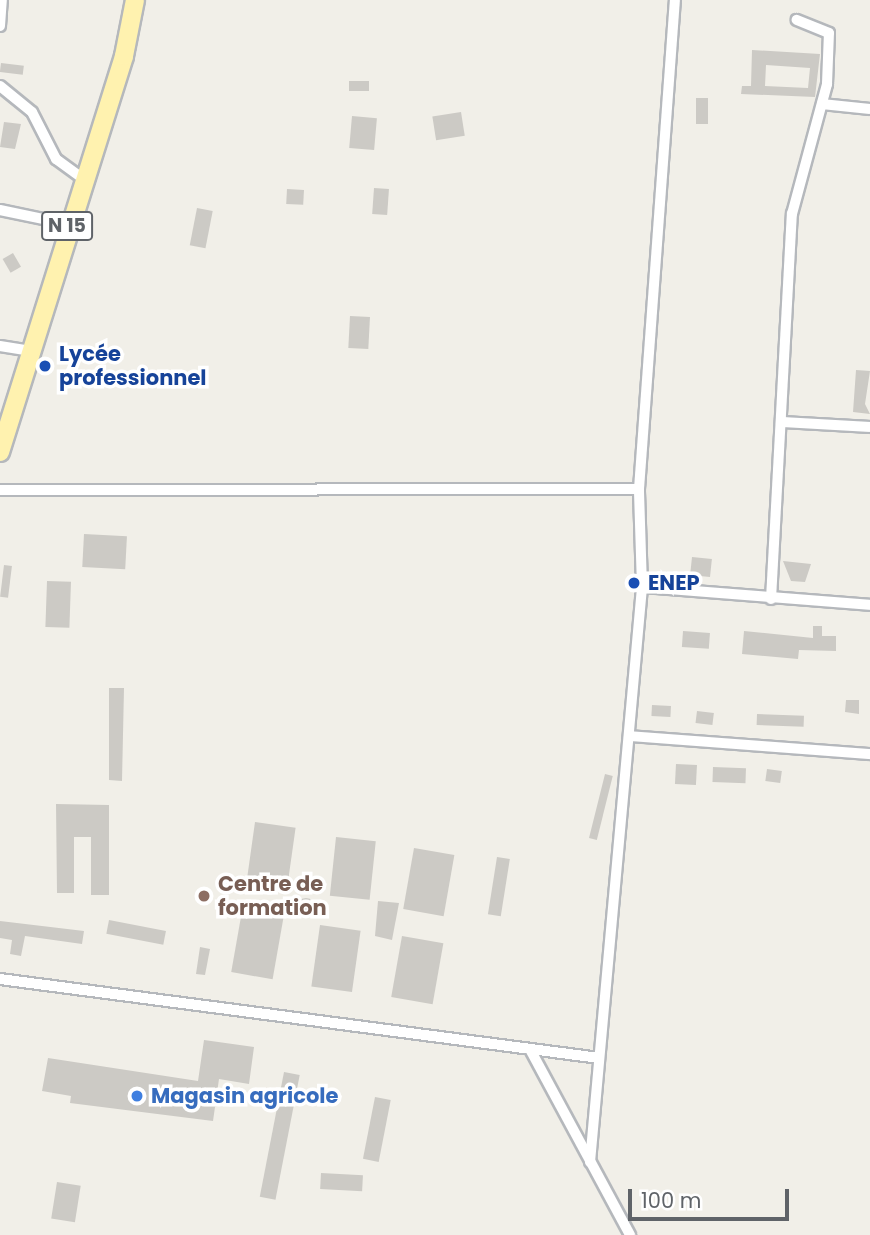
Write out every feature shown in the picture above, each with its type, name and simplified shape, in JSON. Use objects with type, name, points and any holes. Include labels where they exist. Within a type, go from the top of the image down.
[{"type":"main road","name":"N 15","points":[[1,448],[81,177],[124,57],[135,0]]},
{"type":"street","points":[[0,26],[2,0]]},
{"type":"street","points":[[590,1162],[642,587],[639,489],[675,0]]},
{"type":"street","points":[[771,599],[783,422],[792,214],[822,104],[829,33],[796,20]]},
{"type":"street","points":[[0,86],[32,112],[57,159],[81,177]]},
{"type":"street","points":[[822,104],[870,109]]},
{"type":"street","points":[[0,210],[67,224]]},
{"type":"street","points":[[0,346],[30,351]]},
{"type":"street","points":[[783,422],[870,427]]},
{"type":"street","points":[[0,490],[639,489]]},
{"type":"street","points":[[642,587],[870,605]]},
{"type":"street","points":[[629,736],[870,754]]},
{"type":"street","points":[[0,979],[599,1058]]},
{"type":"street","points":[[531,1051],[630,1235]]},
{"type":"building","points":[[752,50],[820,54],[815,97],[741,94],[742,86],[751,86]],"holes":[[[766,65],[810,68],[808,88],[765,86]]]},
{"type":"building","points":[[1,63],[24,66],[23,75],[0,72]]},
{"type":"building","points":[[349,81],[369,81],[369,91],[349,91]]},
{"type":"building","points":[[696,98],[708,98],[708,124],[696,124]]},
{"type":"building","points":[[461,112],[465,136],[436,140],[432,117]]},
{"type":"building","points":[[352,116],[377,118],[374,150],[349,148]]},
{"type":"building","points":[[4,122],[21,124],[15,149],[0,147]]},
{"type":"building","points":[[374,188],[389,189],[387,215],[372,214]]},
{"type":"building","points":[[287,189],[304,190],[303,205],[286,204]]},
{"type":"building","points":[[197,208],[213,211],[205,248],[190,245]]},
{"type":"building","points":[[13,253],[21,267],[11,273],[3,259]]},
{"type":"building","points":[[350,316],[370,317],[368,349],[348,348]]},
{"type":"building","points":[[856,370],[870,371],[865,404],[870,414],[853,412]]},
{"type":"building","points":[[84,534],[127,536],[125,569],[82,567]]},
{"type":"building","points":[[692,557],[712,559],[710,577],[690,575]]},
{"type":"building","points":[[783,561],[811,564],[805,582],[791,581]]},
{"type":"building","points":[[4,565],[12,566],[8,598],[0,597]]},
{"type":"building","points":[[47,581],[71,582],[69,628],[45,627]]},
{"type":"building","points":[[813,626],[822,626],[822,636],[836,636],[836,651],[799,650],[798,659],[742,654],[744,631],[813,638]]},
{"type":"building","points":[[683,631],[710,633],[709,649],[682,647]]},
{"type":"building","points":[[109,688],[124,688],[122,781],[109,780]]},
{"type":"building","points":[[846,700],[859,700],[859,714],[845,712]]},
{"type":"building","points":[[652,705],[671,706],[670,717],[651,716]]},
{"type":"building","points":[[697,711],[714,713],[712,725],[696,723]]},
{"type":"building","points":[[757,714],[804,716],[804,727],[757,725]]},
{"type":"building","points":[[676,764],[697,765],[696,785],[675,784]]},
{"type":"building","points":[[713,767],[746,768],[745,783],[712,782]]},
{"type":"building","points":[[767,769],[782,771],[780,783],[765,781]]},
{"type":"building","points":[[605,774],[613,776],[597,840],[589,838]]},
{"type":"building","points":[[56,804],[109,805],[109,895],[91,895],[91,837],[74,837],[74,893],[57,893]]},
{"type":"building","points":[[255,822],[296,828],[287,888],[247,882]]},
{"type":"building","points":[[336,837],[376,841],[370,900],[330,896]]},
{"type":"building","points":[[414,848],[454,855],[444,916],[403,909]]},
{"type":"building","points":[[497,857],[510,859],[501,916],[488,914]]},
{"type":"building","points":[[306,898],[313,901],[316,908],[313,915],[306,918],[299,915],[296,908],[299,901]]},
{"type":"building","points":[[378,901],[399,903],[392,940],[375,936]]},
{"type":"building","points":[[242,911],[283,918],[273,979],[231,972]]},
{"type":"building","points":[[109,920],[166,931],[163,945],[106,934]]},
{"type":"building","points":[[0,921],[84,931],[82,944],[25,936],[21,956],[10,954],[12,940],[0,938]]},
{"type":"building","points":[[320,925],[361,931],[352,992],[311,986]]},
{"type":"building","points":[[402,936],[443,943],[433,1004],[391,997]]},
{"type":"building","points":[[200,947],[210,949],[205,975],[196,974]]},
{"type":"building","points":[[204,1040],[254,1047],[249,1084],[219,1079],[213,1121],[70,1103],[71,1096],[42,1091],[48,1058],[198,1081]]},
{"type":"building","points":[[284,1072],[300,1075],[275,1200],[260,1197]]},
{"type":"building","points":[[375,1097],[391,1100],[379,1162],[363,1159]]},
{"type":"building","points":[[321,1173],[363,1175],[362,1191],[320,1189]]},
{"type":"building","points":[[57,1182],[81,1186],[75,1222],[51,1219]]},
{"type":"place","name":"Lycée professionnel","points":[[45,366]]},
{"type":"place","name":"ENEP","points":[[634,583]]},
{"type":"place","name":"Centre de formation","points":[[204,896]]},
{"type":"place","name":"Magasin agricole","points":[[137,1096]]}]
